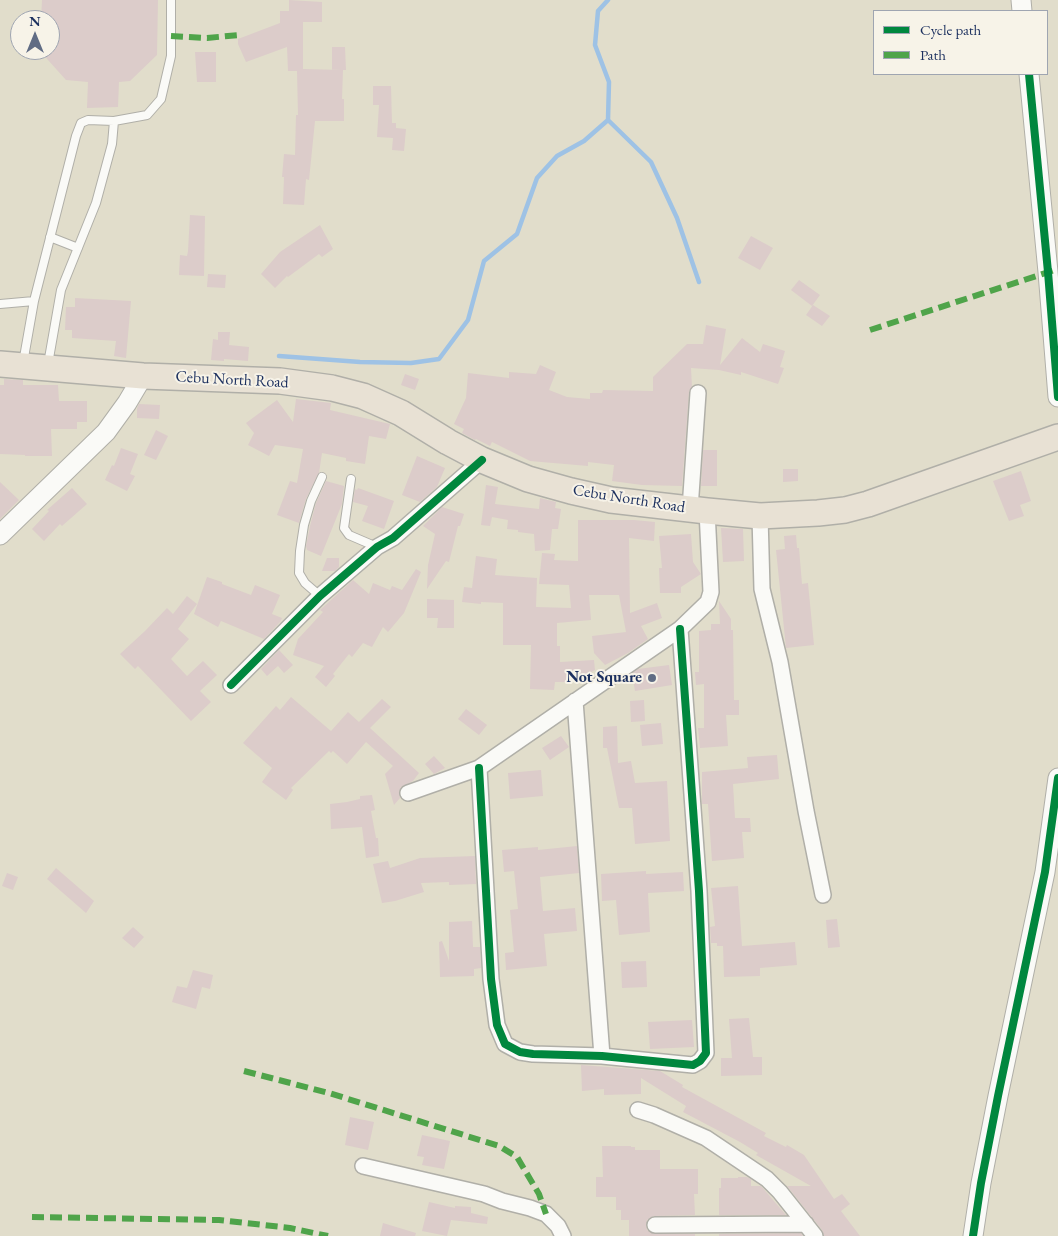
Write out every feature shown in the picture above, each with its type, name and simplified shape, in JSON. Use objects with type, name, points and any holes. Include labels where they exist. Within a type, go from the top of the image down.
[{"type":"highway","name":"Cebu North Road","points":[[11,365],[143,376],[280,381],[332,388],[363,396],[400,413],[482,460],[528,479],[611,500],[760,516],[846,510],[1058,437]]},
{"type":"street","points":[[1029,75],[1058,397]]},
{"type":"street","points":[[0,534],[106,432],[127,403],[143,376]]},
{"type":"street","points":[[408,793],[479,768],[680,629],[708,602],[711,592],[692,463],[698,393]]},
{"type":"street","points":[[231,685],[320,596],[377,547],[393,538],[482,460]]},
{"type":"street","points":[[760,516],[762,589],[780,662],[823,895]]},
{"type":"street","points":[[479,768],[492,978],[497,1025],[505,1044],[520,1052],[533,1054],[602,1056],[692,1065],[700,1061],[706,1053],[699,891],[680,629]]},
{"type":"street","points":[[575,702],[602,1056]]},
{"type":"street","points":[[973,1236],[998,1096],[1045,872],[1058,778]]},
{"type":"street","points":[[638,1110],[706,1138],[767,1179],[780,1192],[810,1230]]},
{"type":"street","points":[[363,1166],[484,1194],[530,1208],[546,1214],[558,1226],[563,1236]]},
{"type":"street","points":[[655,1225],[810,1230]]},
{"type":"lane","points":[[11,365],[34,301],[81,123],[88,120],[114,121],[147,115],[161,99],[171,56],[171,0]]},
{"type":"lane","points":[[48,368],[61,290],[96,203],[112,144],[114,121]]},
{"type":"lane","points":[[50,237],[78,248]]},
{"type":"lane","points":[[0,304],[34,301]]},
{"type":"lane","points":[[320,596],[305,583],[299,573],[299,566],[304,525],[311,501],[322,477]]},
{"type":"lane","points":[[351,479],[344,528],[349,535],[377,547]]},
{"type":"building","points":[[42,0],[158,0],[157,55],[130,81],[119,82],[118,107],[87,108],[88,82],[66,80],[48,60],[60,60],[60,10],[42,10]]},
{"type":"building","points":[[289,0],[322,2],[322,22],[303,22],[303,69],[343,70],[342,99],[344,99],[344,121],[315,121],[309,180],[306,179],[304,205],[283,204],[284,177],[282,177],[284,154],[295,155],[296,115],[298,115],[297,71],[288,71],[287,47],[246,62],[238,44],[238,39],[280,23],[280,11],[289,11]]},
{"type":"building","points":[[332,47],[345,47],[346,70],[332,70]]},
{"type":"building","points":[[195,52],[216,52],[216,82],[197,82]]},
{"type":"building","points":[[373,86],[391,86],[392,123],[396,123],[396,128],[406,129],[404,151],[392,150],[393,138],[377,137],[379,105],[373,105]]},
{"type":"building","points":[[190,215],[205,216],[204,276],[179,275],[180,255],[187,256],[188,251]]},
{"type":"building","points":[[320,225],[333,249],[322,257],[319,254],[287,276],[275,288],[261,274],[280,252]]},
{"type":"building","points":[[751,236],[773,248],[760,270],[738,258]]},
{"type":"building","points":[[208,274],[226,275],[225,288],[207,287]]},
{"type":"building","points":[[799,280],[820,295],[812,306],[791,290]]},
{"type":"building","points":[[75,298],[131,301],[126,358],[114,356],[116,341],[72,338],[72,330],[65,330],[66,307],[75,307]]},
{"type":"building","points":[[813,305],[830,316],[822,326],[806,315]]},
{"type":"building","points":[[706,325],[726,329],[720,365],[742,338],[760,352],[763,344],[785,351],[780,367],[784,368],[778,384],[741,372],[741,375],[719,370],[691,368],[692,387],[689,392],[682,486],[642,485],[612,481],[614,465],[588,462],[588,466],[530,461],[492,442],[490,446],[475,440],[462,433],[464,429],[454,424],[466,398],[468,373],[509,378],[509,372],[536,374],[540,365],[556,372],[549,390],[567,397],[590,399],[590,393],[602,393],[603,390],[653,391],[653,377],[687,344],[703,344]]},
{"type":"building","points":[[218,332],[230,332],[229,345],[249,347],[248,361],[211,360],[213,339],[218,340]]},
{"type":"building","points":[[405,374],[419,379],[415,390],[401,385]]},
{"type":"building","points":[[4,379],[23,380],[23,385],[58,385],[59,401],[87,401],[87,422],[77,422],[77,429],[51,429],[52,456],[0,454],[0,385],[4,385]]},
{"type":"building","points":[[296,399],[331,403],[330,410],[390,424],[386,439],[369,436],[365,464],[346,461],[346,458],[322,453],[319,473],[306,499],[299,523],[277,515],[290,481],[297,483],[303,449],[275,445],[269,456],[248,445],[254,433],[246,423],[277,400],[293,422]]},
{"type":"building","points":[[139,404],[160,405],[159,419],[137,418]]},
{"type":"building","points":[[156,430],[168,436],[156,460],[144,455]]},
{"type":"building","points":[[121,448],[138,454],[130,474],[135,476],[127,491],[105,480],[112,465],[114,466]]},
{"type":"building","points":[[703,450],[717,450],[717,486],[701,486]]},
{"type":"building","points":[[417,456],[445,468],[437,487],[420,502],[402,495]]},
{"type":"building","points":[[783,469],[798,469],[798,481],[783,482]]},
{"type":"building","points":[[1021,471],[1031,501],[1020,505],[1024,516],[1009,521],[993,481]]},
{"type":"building","points":[[326,481],[344,486],[342,504],[321,556],[307,550],[306,546],[316,503]]},
{"type":"building","points":[[0,482],[19,500],[0,519]]},
{"type":"building","points":[[486,485],[498,487],[495,504],[539,509],[540,498],[556,502],[555,508],[561,509],[558,529],[552,529],[550,550],[535,551],[534,534],[507,529],[508,520],[492,517],[490,526],[481,525]]},
{"type":"building","points":[[72,488],[87,504],[62,526],[60,524],[44,541],[32,529],[49,511],[47,510]]},
{"type":"building","points":[[358,488],[394,501],[384,529],[362,521],[368,506],[353,502],[355,489],[357,490]]},
{"type":"building","points":[[442,507],[464,514],[460,526],[458,526],[449,562],[446,561],[427,589],[428,565],[435,534],[423,526]]},
{"type":"building","points":[[578,520],[655,522],[654,541],[629,538],[630,613],[657,603],[662,618],[641,626],[648,639],[628,653],[605,665],[594,653],[592,636],[626,632],[619,595],[589,595],[591,620],[557,623],[557,646],[560,646],[560,662],[594,660],[595,670],[581,677],[575,677],[575,680],[570,682],[555,682],[554,690],[530,689],[531,645],[503,645],[503,603],[481,602],[481,604],[462,602],[464,587],[472,588],[476,556],[497,559],[495,575],[537,578],[536,607],[571,608],[569,585],[539,584],[542,553],[555,554],[554,560],[578,561]]},
{"type":"building","points":[[721,528],[743,529],[744,561],[723,562]]},
{"type":"building","points":[[691,534],[693,562],[701,574],[681,587],[681,593],[660,593],[659,568],[662,568],[659,536]]},
{"type":"building","points":[[796,535],[802,584],[808,583],[814,645],[786,648],[776,550],[785,549],[784,536]]},
{"type":"building","points":[[327,558],[339,558],[339,567],[335,571],[322,571]]},
{"type":"building","points":[[416,569],[421,572],[404,613],[388,632],[383,627],[372,647],[363,643],[352,657],[349,654],[333,674],[335,676],[326,687],[315,677],[324,666],[293,655],[298,639],[323,612],[320,610],[353,580],[369,594],[373,583],[390,590],[392,586],[402,590]]},
{"type":"building","points":[[207,577],[251,595],[255,585],[280,595],[272,614],[282,618],[280,622],[264,639],[221,621],[218,627],[194,614]]},
{"type":"building","points":[[187,596],[197,604],[178,629],[189,639],[171,659],[187,676],[203,661],[217,675],[200,691],[211,702],[191,721],[138,666],[135,669],[120,654],[167,608],[173,614]]},
{"type":"building","points":[[427,599],[454,600],[454,628],[437,628],[438,618],[427,618]]},
{"type":"building","points":[[719,601],[731,619],[731,630],[733,630],[734,700],[739,700],[739,715],[726,715],[728,746],[700,748],[698,728],[704,728],[704,684],[696,685],[695,672],[699,672],[699,631],[711,630],[711,624],[720,624]]},
{"type":"building","points":[[279,650],[293,665],[284,673],[278,666],[267,676],[261,669]]},
{"type":"building","name":"Not Square","points":[[669,665],[672,685],[635,691],[632,673],[638,669]]},
{"type":"building","points":[[291,697],[331,731],[348,712],[359,722],[382,699],[391,707],[370,728],[419,773],[413,781],[401,787],[399,792],[400,798],[394,805],[385,774],[393,766],[366,742],[347,764],[333,751],[331,753],[329,751],[291,788],[293,790],[286,800],[262,782],[272,768],[243,743],[276,706],[280,710]]},
{"type":"building","points":[[644,700],[645,721],[631,722],[630,701]]},
{"type":"building","points":[[466,709],[487,725],[479,735],[458,719]]},
{"type":"building","points":[[661,723],[663,744],[642,746],[640,725]]},
{"type":"building","points":[[617,726],[618,763],[631,761],[635,783],[667,781],[670,841],[635,844],[632,808],[619,808],[607,748],[603,748],[603,727]]},
{"type":"building","points":[[561,736],[569,747],[550,760],[542,748]]},
{"type":"building","points":[[777,755],[779,779],[733,784],[735,818],[750,818],[751,832],[742,832],[744,858],[712,861],[708,804],[702,804],[702,772],[748,768],[747,757]]},
{"type":"building","points":[[434,756],[445,768],[434,774],[425,764]]},
{"type":"building","points":[[541,770],[543,796],[510,799],[508,773]]},
{"type":"building","points":[[372,795],[375,810],[371,811],[376,838],[378,838],[379,856],[366,858],[362,827],[331,829],[330,804],[347,802],[360,799],[360,796]]},
{"type":"building","points":[[577,846],[579,873],[540,877],[543,911],[575,908],[577,931],[544,934],[547,966],[506,970],[505,953],[514,952],[510,910],[518,909],[514,871],[504,872],[502,850],[538,847],[538,850]]},
{"type":"building","points":[[475,856],[476,884],[449,885],[449,882],[421,883],[424,892],[382,903],[373,864],[388,861],[390,868],[420,858]]},
{"type":"building","points":[[56,868],[94,901],[86,913],[47,879]]},
{"type":"building","points":[[646,871],[646,874],[683,872],[684,891],[648,893],[650,932],[619,935],[616,900],[602,901],[601,874]]},
{"type":"building","points":[[7,873],[18,877],[13,890],[2,886]]},
{"type":"building","points":[[738,886],[742,946],[795,942],[797,965],[760,968],[760,976],[724,977],[723,946],[711,943],[710,927],[715,926],[711,888]]},
{"type":"building","points":[[837,919],[840,947],[828,948],[826,920]]},
{"type":"building","points":[[472,921],[473,947],[480,947],[481,968],[474,969],[474,976],[440,977],[439,942],[442,941],[449,961],[449,922]]},
{"type":"building","points":[[133,927],[144,937],[134,948],[122,938]]},
{"type":"building","points":[[646,961],[647,987],[622,988],[621,962]]},
{"type":"building","points":[[193,970],[213,975],[210,989],[202,987],[196,1009],[172,1002],[177,986],[187,988]]},
{"type":"building","points":[[749,1018],[753,1057],[762,1057],[762,1075],[721,1076],[721,1058],[732,1058],[729,1019]]},
{"type":"building","points":[[692,1020],[694,1047],[650,1049],[648,1022]]},
{"type":"building","points":[[581,1065],[660,1071],[683,1085],[682,1087],[766,1133],[764,1136],[786,1147],[787,1145],[804,1155],[834,1199],[842,1194],[850,1204],[841,1211],[860,1236],[824,1236],[822,1230],[787,1186],[811,1186],[756,1155],[758,1153],[740,1142],[683,1112],[686,1106],[641,1078],[641,1094],[604,1095],[604,1089],[582,1091]]},
{"type":"building","points":[[350,1117],[374,1122],[368,1150],[345,1145]]},
{"type":"building","points":[[422,1135],[450,1141],[444,1169],[422,1165],[424,1157],[417,1156]]},
{"type":"building","points":[[602,1146],[631,1146],[635,1147],[635,1150],[660,1150],[660,1169],[698,1169],[698,1194],[694,1194],[695,1215],[654,1216],[647,1220],[646,1225],[647,1230],[655,1234],[695,1234],[695,1236],[629,1236],[629,1220],[621,1220],[621,1210],[616,1210],[616,1197],[596,1197],[596,1177],[603,1177]]},
{"type":"building","points":[[738,1177],[751,1179],[751,1186],[761,1186],[786,1215],[719,1215],[721,1178]]},
{"type":"building","points":[[429,1202],[455,1208],[455,1206],[471,1207],[471,1213],[488,1217],[487,1224],[451,1220],[447,1236],[422,1231]]},
{"type":"building","points":[[383,1223],[416,1233],[415,1236],[380,1236]]},
{"type":"building","points":[[801,1233],[803,1236],[719,1236],[719,1234]]},
{"type":"waterway","points":[[279,356],[360,362],[411,363],[439,359],[468,320],[484,261],[517,234],[537,178],[557,156],[584,141],[608,120],[609,82],[595,45],[598,11],[608,0]]},
{"type":"waterway","points":[[608,120],[651,162],[677,218],[699,282]]},
{"type":"marked path","points":[[171,36],[207,38],[239,35]]},
{"type":"marked path","points":[[870,330],[1058,269]]},
{"type":"marked path","points":[[244,1071],[329,1093],[499,1146],[517,1157],[539,1194],[546,1214]]},
{"type":"marked path","points":[[32,1217],[219,1220],[290,1228],[328,1236]]},
{"type":"cycle path","points":[[1029,75],[1058,397]]},
{"type":"cycle path","points":[[231,685],[320,596],[377,547],[393,538],[482,460]]},
{"type":"cycle path","points":[[479,768],[491,979],[497,1025],[505,1044],[520,1052],[533,1054],[602,1056],[693,1065],[700,1061],[706,1053],[699,891],[680,629]]},
{"type":"cycle path","points":[[973,1236],[998,1096],[1045,872],[1058,778]]},
{"type":"place","name":"Not Square","points":[[652,678]]}]
